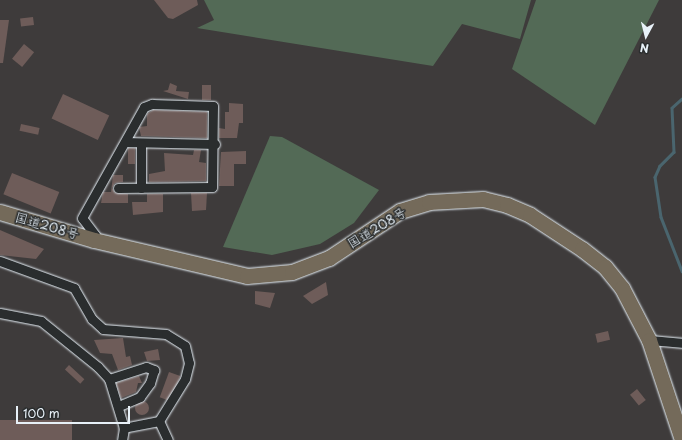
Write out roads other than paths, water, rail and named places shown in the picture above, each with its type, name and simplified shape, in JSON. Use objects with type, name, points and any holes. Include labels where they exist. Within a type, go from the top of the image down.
[{"type":"highway","name":"国道208号","points":[[0,212],[94,240],[213,270],[266,275],[292,272],[329,258],[407,209],[457,198],[484,199],[530,215],[605,267],[629,299],[649,340],[682,440]]},
{"type":"street","points":[[94,240],[95,235],[82,218],[148,104],[210,103],[215,109],[215,144],[212,187],[118,188]]},
{"type":"street","points":[[125,142],[141,144],[215,144]]},
{"type":"street","points":[[141,144],[141,188]]},
{"type":"street","points":[[0,261],[74,288],[92,319],[103,329],[166,334],[185,346],[189,363],[185,379],[159,420],[124,428]]},
{"type":"street","points":[[0,313],[42,321],[109,379],[119,406],[124,428],[122,440]]},
{"type":"street","points":[[649,340],[682,343]]},
{"type":"street","points":[[109,379],[146,367],[154,370],[140,397],[119,406]]},
{"type":"street","points":[[159,420],[168,440]]},
{"type":"waterway","points":[[682,99],[672,108],[674,152],[660,166],[655,177],[661,217],[682,271]]}]
